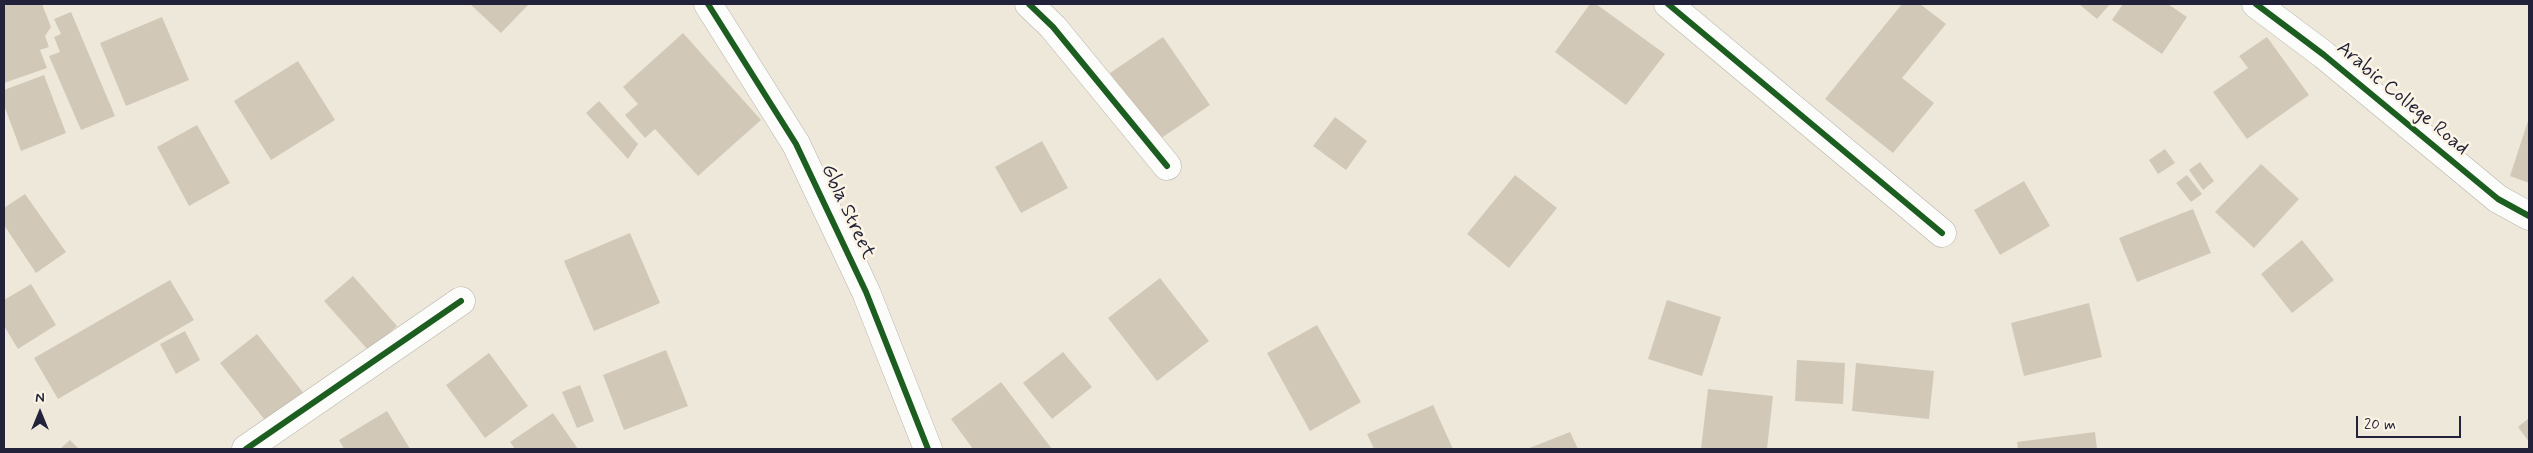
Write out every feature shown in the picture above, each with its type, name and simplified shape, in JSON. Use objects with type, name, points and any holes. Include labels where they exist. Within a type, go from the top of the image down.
[{"type":"street","name":"Gbla Street","points":[[708,4],[796,144],[866,292],[928,449]]},
{"type":"street","points":[[1029,4],[1053,28],[1167,166]]},
{"type":"street","points":[[1668,4],[1942,233]]},
{"type":"street","name":"Arabic College Road","points":[[2256,4],[2324,55],[2498,199],[2529,216]]},
{"type":"street","points":[[246,449],[461,301]]},
{"type":"building","points":[[9,4],[42,4],[51,27],[45,36],[49,47],[40,50],[47,68],[4,83],[4,6]]},
{"type":"building","points":[[470,4],[529,4],[501,33]]},
{"type":"building","points":[[1590,4],[1596,4],[1665,54],[1626,105],[1555,52]]},
{"type":"building","points":[[1902,4],[1920,4],[1946,24],[1902,78],[1934,103],[1893,153],[1825,99]]},
{"type":"building","points":[[2079,4],[2110,4],[2097,19]]},
{"type":"building","points":[[2123,4],[2168,4],[2187,17],[2162,54],[2112,20]]},
{"type":"building","points":[[71,12],[115,116],[81,130],[49,56],[60,52],[54,37],[61,34],[54,19]]},
{"type":"building","points":[[162,17],[189,80],[126,106],[100,43]]},
{"type":"building","points":[[683,33],[761,120],[698,176],[655,129],[645,138],[625,115],[638,104],[623,87]]},
{"type":"building","points":[[1163,37],[1210,105],[1157,141],[1110,73]]},
{"type":"building","points":[[2267,37],[2309,95],[2247,139],[2213,92],[2248,68],[2239,56]]},
{"type":"building","points":[[298,61],[335,120],[271,160],[234,101]]},
{"type":"building","points":[[44,75],[66,133],[21,151],[4,105],[4,90]]},
{"type":"building","points":[[599,101],[638,144],[628,159],[586,113]]},
{"type":"building","points":[[1335,117],[1367,141],[1346,170],[1313,146]]},
{"type":"building","points":[[2529,118],[2529,183],[2510,176]]},
{"type":"building","points":[[197,125],[230,183],[189,206],[157,147]]},
{"type":"building","points":[[1042,141],[1068,188],[1021,213],[995,167]]},
{"type":"building","points":[[2165,149],[2175,163],[2158,174],[2149,160]]},
{"type":"building","points":[[2200,162],[2214,181],[2203,190],[2189,170]]},
{"type":"building","points":[[2261,164],[2299,199],[2254,248],[2215,212]]},
{"type":"building","points":[[1515,175],[1557,208],[1509,268],[1467,234]]},
{"type":"building","points":[[2187,175],[2202,194],[2191,202],[2176,183]]},
{"type":"building","points":[[2024,181],[2050,226],[2000,255],[1974,210]]},
{"type":"building","points":[[25,194],[66,252],[36,273],[4,225],[4,208]]},
{"type":"building","points":[[2193,209],[2211,253],[2137,282],[2119,238]]},
{"type":"building","points":[[630,233],[660,303],[594,331],[564,261]]},
{"type":"building","points":[[2302,240],[2334,280],[2292,313],[2261,274]]},
{"type":"building","points":[[353,276],[397,326],[369,351],[324,301]]},
{"type":"building","points":[[1160,278],[1209,341],[1157,381],[1108,318]]},
{"type":"building","points":[[170,280],[194,320],[58,399],[34,358]]},
{"type":"building","points":[[31,284],[56,325],[18,349],[4,326],[4,300]]},
{"type":"building","points":[[1667,300],[1721,317],[1702,376],[1648,359]]},
{"type":"building","points":[[2089,303],[2102,357],[2024,376],[2011,323]]},
{"type":"building","points":[[1317,325],[1361,402],[1310,431],[1267,353]]},
{"type":"building","points":[[185,331],[200,360],[176,374],[160,344]]},
{"type":"building","points":[[257,334],[305,395],[268,424],[220,363]]},
{"type":"building","points":[[666,350],[688,406],[624,430],[603,375]]},
{"type":"building","points":[[1063,352],[1092,387],[1052,419],[1023,383]]},
{"type":"building","points":[[489,353],[528,406],[485,438],[446,385]]},
{"type":"building","points":[[1797,360],[1845,363],[1843,404],[1795,401]]},
{"type":"building","points":[[1856,363],[1934,371],[1929,419],[1852,411]]},
{"type":"building","points":[[1001,382],[1052,449],[973,449],[951,419]]},
{"type":"building","points":[[580,385],[594,421],[577,428],[562,392]]},
{"type":"building","points":[[1708,389],[1773,396],[1767,449],[1701,449]]},
{"type":"building","points":[[1433,405],[1453,449],[1374,449],[1367,434]]},
{"type":"building","points":[[387,411],[410,449],[344,449],[339,440]]},
{"type":"building","points":[[553,413],[578,449],[515,449],[510,442]]},
{"type":"building","points":[[2529,418],[2529,442],[2518,427]]},
{"type":"building","points":[[1570,432],[1578,449],[1527,449]]},
{"type":"building","points":[[2095,432],[2097,449],[2018,449],[2017,442]]},
{"type":"building","points":[[70,440],[79,449],[60,449]]},
{"type":"cycle path","points":[[708,4],[796,144],[866,292],[928,449]]},
{"type":"cycle path","points":[[1029,4],[1053,27],[1167,166]]},
{"type":"cycle path","points":[[1668,4],[1942,233]]},
{"type":"cycle path","points":[[2256,4],[2324,55],[2498,199],[2529,216]]},
{"type":"cycle path","points":[[246,449],[461,301]]}]
